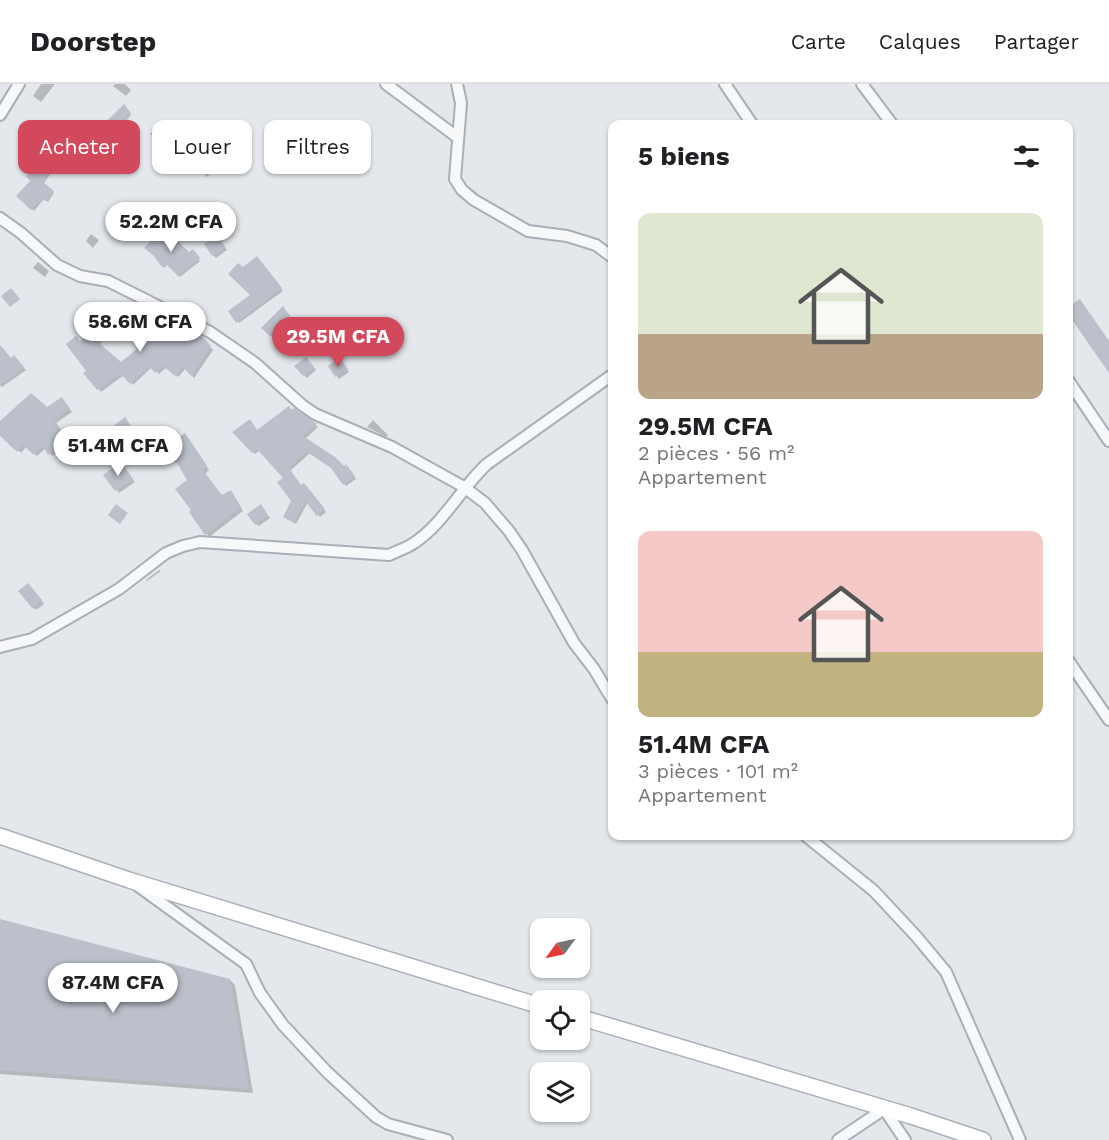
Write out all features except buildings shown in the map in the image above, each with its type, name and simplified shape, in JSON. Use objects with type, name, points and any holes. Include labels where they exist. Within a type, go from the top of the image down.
[{"type":"main road","points":[[0,836],[129,880],[530,1003]]},
{"type":"main road","points":[[590,1020],[983,1140]]},
{"type":"street","points":[[0,115],[19,84]]},
{"type":"street","points":[[386,84],[457,137]]},
{"type":"street","points":[[457,84],[461,103],[456,179],[462,190],[474,200],[528,231],[567,236],[596,245],[608,254]]},
{"type":"street","points":[[725,84],[749,120]]},
{"type":"street","points":[[862,84],[889,120]]},
{"type":"street","points":[[0,218],[57,265],[80,276],[108,281],[210,332],[255,363],[315,414],[392,447],[464,488],[485,503],[509,531],[574,643],[608,692]]},
{"type":"street","points":[[0,647],[32,639],[119,589],[166,553],[183,546],[200,542],[389,555],[414,543],[442,517],[464,488],[487,464],[608,378]]},
{"type":"street","points":[[1073,387],[1109,441]]},
{"type":"street","points":[[1073,667],[1109,720]]},
{"type":"street","points":[[811,840],[874,891],[946,972],[1020,1140]]},
{"type":"street","points":[[129,880],[246,964],[260,993],[283,1025],[327,1072],[376,1117],[388,1124],[447,1140]]},
{"type":"street","points":[[838,1140],[884,1109],[905,1140]]}]
